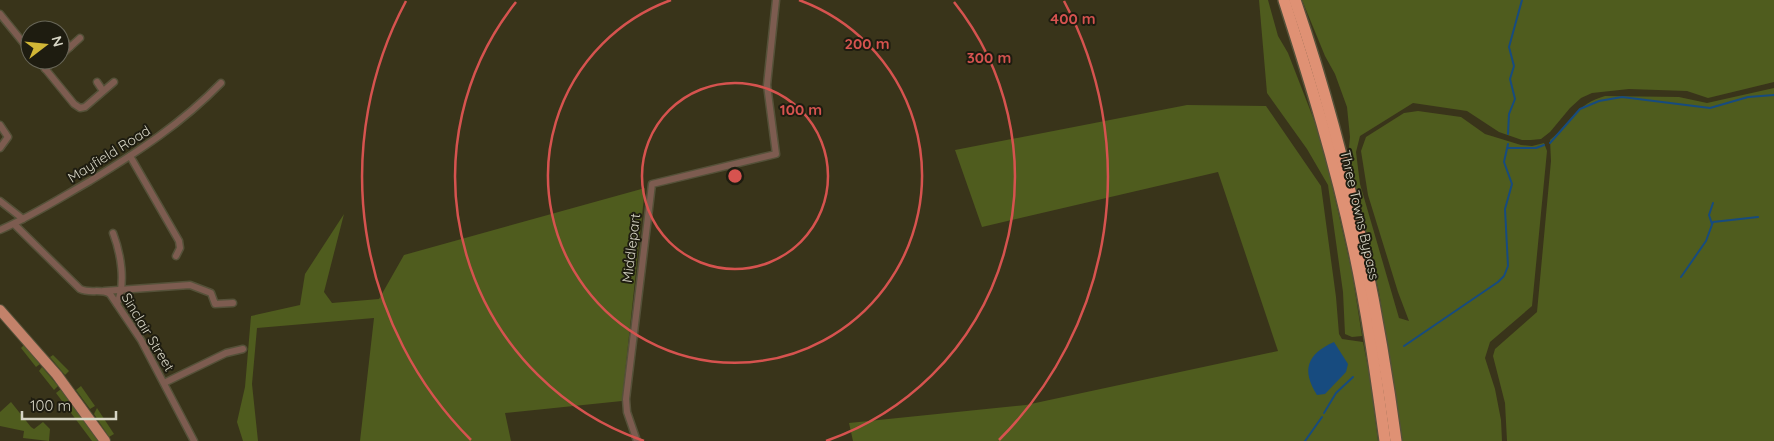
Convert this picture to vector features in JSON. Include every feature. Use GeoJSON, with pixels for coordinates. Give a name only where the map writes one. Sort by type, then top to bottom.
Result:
{"type":"FeatureCollection","features":[{"type":"Feature","properties":{"kind":"highway","name":"Three Towns Bypass"},"geometry":{"type":"LineString","coordinates":[[1284,0],[1317,105],[1351,238],[1365,309],[1385,441]]}},
{"type":"Feature","properties":{"kind":"highway","name":"Three Towns Bypass"},"geometry":{"type":"LineString","coordinates":[[1296,0],[1328,102],[1351,191],[1377,316],[1396,441]]}},
{"type":"Feature","properties":{"kind":"main road"},"geometry":{"type":"LineString","coordinates":[[0,310],[57,374],[105,441]]}},
{"type":"Feature","properties":{"kind":"street","name":"Middlepart"},"geometry":{"type":"LineString","coordinates":[[637,441],[627,412],[626,399],[652,184],[776,154],[767,85],[776,0]]}},
{"type":"Feature","properties":{"kind":"street"},"geometry":{"type":"LineString","coordinates":[[0,14],[20,39]]}},
{"type":"Feature","properties":{"kind":"street"},"geometry":{"type":"LineString","coordinates":[[70,47],[80,38]]}},
{"type":"Feature","properties":{"kind":"street"},"geometry":{"type":"LineString","coordinates":[[46,70],[74,104],[80,108],[85,107],[114,82]]}},
{"type":"Feature","properties":{"kind":"street"},"geometry":{"type":"LineString","coordinates":[[96,82],[103,91]]}},
{"type":"Feature","properties":{"kind":"street","name":"Mayfield Road"},"geometry":{"type":"LineString","coordinates":[[0,230],[23,219],[130,156],[178,123],[221,83]]}},
{"type":"Feature","properties":{"kind":"street"},"geometry":{"type":"LineString","coordinates":[[0,125],[8,137],[0,148]]}},
{"type":"Feature","properties":{"kind":"street"},"geometry":{"type":"LineString","coordinates":[[130,156],[179,241],[180,248],[176,256]]}},
{"type":"Feature","properties":{"kind":"street"},"geometry":{"type":"LineString","coordinates":[[0,201],[23,219]]}},
{"type":"Feature","properties":{"kind":"street","name":"Sinclair Street"},"geometry":{"type":"LineString","coordinates":[[14,224],[80,289],[89,292],[104,291],[110,294],[134,328],[194,441]]}},
{"type":"Feature","properties":{"kind":"street"},"geometry":{"type":"LineString","coordinates":[[113,233],[120,255],[122,289],[117,304]]}},
{"type":"Feature","properties":{"kind":"street"},"geometry":{"type":"LineString","coordinates":[[104,291],[190,285],[211,293],[215,304],[233,303]]}},
{"type":"Feature","properties":{"kind":"street"},"geometry":{"type":"LineString","coordinates":[[164,383],[226,353],[243,349]]}},
{"type":"Feature","properties":{"kind":"green space"},"geometry":{"type":"Polygon","coordinates":[[[1259,0],[1268,0],[1278,36],[1288,53],[1321,138],[1352,272],[1362,336],[1352,337],[1345,334],[1343,292],[1328,185],[1307,149],[1267,93],[1259,0]]]}},
{"type":"Feature","properties":{"kind":"green space"},"geometry":{"type":"Polygon","coordinates":[[[1302,0],[1774,0],[1774,82],[1708,98],[1687,91],[1629,89],[1592,93],[1581,98],[1550,132],[1541,139],[1522,140],[1499,132],[1467,111],[1413,103],[1360,136],[1356,152],[1360,184],[1399,318],[1409,321],[1368,195],[1361,151],[1366,137],[1404,113],[1418,111],[1461,117],[1485,134],[1521,145],[1532,146],[1544,143],[1547,151],[1532,306],[1490,342],[1485,358],[1495,389],[1501,420],[1502,441],[1402,441],[1379,292],[1348,158],[1350,137],[1347,107],[1335,74],[1325,56],[1302,0]]]}},
{"type":"Feature","properties":{"kind":"green space"},"geometry":{"type":"Polygon","coordinates":[[[1774,88],[1774,441],[1507,441],[1505,403],[1493,356],[1495,349],[1537,312],[1551,161],[1550,140],[1580,109],[1595,99],[1605,96],[1679,97],[1707,103],[1774,88]]]}},
{"type":"Feature","properties":{"kind":"green space"},"geometry":{"type":"Polygon","coordinates":[[[1187,105],[1266,106],[1321,186],[1339,334],[1342,339],[1363,342],[1370,378],[1378,441],[853,441],[849,423],[1026,405],[1278,351],[1218,172],[982,227],[955,150],[1187,105]]]}},
{"type":"Feature","properties":{"kind":"green space"},"geometry":{"type":"Polygon","coordinates":[[[645,188],[622,401],[505,413],[511,441],[360,441],[374,318],[257,328],[252,384],[258,441],[243,441],[237,422],[245,387],[251,316],[300,305],[305,274],[344,214],[324,292],[332,303],[379,299],[404,255],[645,188]]]}},
{"type":"Feature","properties":{"kind":"green space"},"geometry":{"type":"Polygon","coordinates":[[[24,345],[40,364],[36,367],[21,348],[24,345]]]}},
{"type":"Feature","properties":{"kind":"green space"},"geometry":{"type":"Polygon","coordinates":[[[53,355],[69,371],[65,375],[50,357],[53,355]]]}},
{"type":"Feature","properties":{"kind":"green space"},"geometry":{"type":"Polygon","coordinates":[[[42,367],[58,386],[54,390],[39,371],[42,367]]]}},
{"type":"Feature","properties":{"kind":"green space"},"geometry":{"type":"Polygon","coordinates":[[[81,386],[95,406],[90,409],[76,390],[81,386]]]}},
{"type":"Feature","properties":{"kind":"green space"},"geometry":{"type":"Polygon","coordinates":[[[61,389],[98,441],[92,441],[56,393],[61,389]]]}},
{"type":"Feature","properties":{"kind":"green space"},"geometry":{"type":"Polygon","coordinates":[[[11,402],[31,427],[34,429],[43,422],[50,429],[49,441],[23,438],[24,431],[0,426],[0,412],[11,402]]]}},
{"type":"Feature","properties":{"kind":"green space"},"geometry":{"type":"Polygon","coordinates":[[[97,408],[114,434],[109,437],[94,414],[97,408]]]}},
{"type":"Feature","properties":{"kind":"water"},"geometry":{"type":"Polygon","coordinates":[[[1334,342],[1348,364],[1346,372],[1325,394],[1317,395],[1309,378],[1309,364],[1318,352],[1334,342]]]}},
{"type":"Feature","properties":{"kind":"waterway"},"geometry":{"type":"LineString","coordinates":[[1508,134],[1509,114],[1515,99],[1510,79],[1514,66],[1509,47],[1522,0]]}},
{"type":"Feature","properties":{"kind":"waterway"},"geometry":{"type":"LineString","coordinates":[[1550,143],[1580,109],[1599,101],[1622,97],[1710,108],[1748,97],[1774,95]]}},
{"type":"Feature","properties":{"kind":"waterway"},"geometry":{"type":"LineString","coordinates":[[1404,346],[1504,276],[1508,266],[1505,209],[1512,184],[1504,162],[1508,144]]}},
{"type":"Feature","properties":{"kind":"waterway"},"geometry":{"type":"LineString","coordinates":[[1508,148],[1536,148],[1544,145]]}},
{"type":"Feature","properties":{"kind":"waterway"},"geometry":{"type":"LineString","coordinates":[[1712,224],[1709,215],[1713,203]]}},
{"type":"Feature","properties":{"kind":"waterway"},"geometry":{"type":"LineString","coordinates":[[1681,277],[1706,241],[1713,222],[1758,217]]}},
{"type":"Feature","properties":{"kind":"waterway"},"geometry":{"type":"LineString","coordinates":[[1324,413],[1336,393],[1353,377]]}},
{"type":"Feature","properties":{"kind":"waterway"},"geometry":{"type":"LineString","coordinates":[[1305,441],[1322,417]]}}]}
